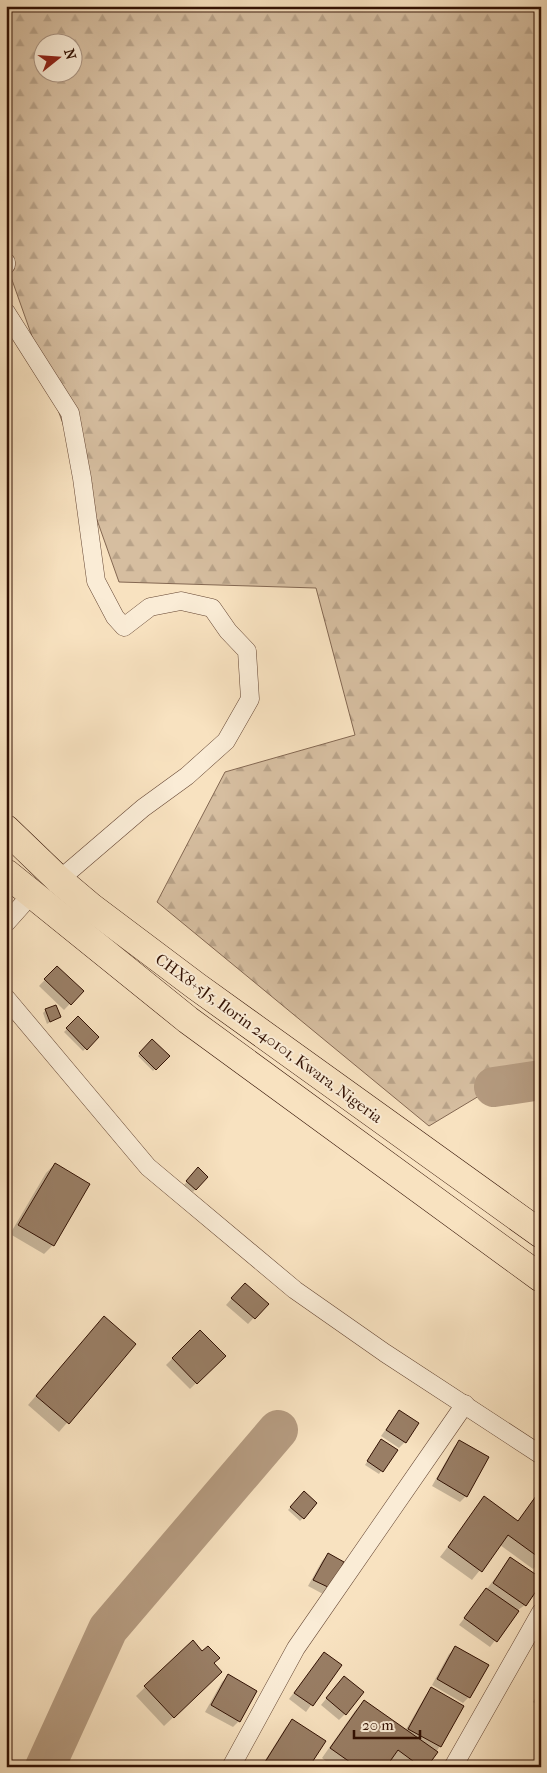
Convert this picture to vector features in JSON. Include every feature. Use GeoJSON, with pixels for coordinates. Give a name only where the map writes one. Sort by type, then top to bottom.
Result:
{"type":"FeatureCollection","features":[{"type":"Feature","properties":{"kind":"main road","name":"CHX8+5J5, Ilorin 240101, Kwara, Nigeria"},"geometry":{"type":"LineString","coordinates":[[6,829],[58,880],[91,907],[196,986],[541,1234]]}},
{"type":"Feature","properties":{"kind":"main road","name":"CHX8+5J5, Ilorin 240101, Kwara, Nigeria"},"geometry":{"type":"LineString","coordinates":[[6,873],[188,1020],[541,1278]]}},
{"type":"Feature","properties":{"kind":"street"},"geometry":{"type":"LineString","coordinates":[[6,312],[70,414],[82,478],[96,581],[114,617],[124,627],[150,606],[181,601],[212,608],[228,631],[247,651],[250,699],[226,741],[187,776],[143,808],[58,880]]}},
{"type":"Feature","properties":{"kind":"street"},"geometry":{"type":"LineString","coordinates":[[6,923],[31,895]]}},
{"type":"Feature","properties":{"kind":"street"},"geometry":{"type":"LineString","coordinates":[[6,998],[148,1166],[295,1290],[385,1353],[541,1455]]}},
{"type":"Feature","properties":{"kind":"street"},"geometry":{"type":"LineString","coordinates":[[231,1767],[296,1648],[465,1404]]}},
{"type":"Feature","properties":{"kind":"street"},"geometry":{"type":"LineString","coordinates":[[453,1767],[541,1612]]}},
{"type":"Feature","properties":{"kind":"green space"},"geometry":{"type":"Polygon","coordinates":[[[6,6],[541,6],[541,1076],[494,1087],[429,1126],[157,902],[225,772],[355,735],[316,588],[119,582],[6,263],[6,6]]]}},
{"type":"Feature","properties":{"kind":"building"},"geometry":{"type":"Polygon","coordinates":[[[57,966],[84,991],[71,1005],[44,979],[57,966]]]}},
{"type":"Feature","properties":{"kind":"building"},"geometry":{"type":"Polygon","coordinates":[[[56,1005],[61,1017],[50,1022],[45,1009],[56,1005]]]}},
{"type":"Feature","properties":{"kind":"building"},"geometry":{"type":"Polygon","coordinates":[[[78,1016],[99,1037],[87,1050],[66,1028],[78,1016]]]}},
{"type":"Feature","properties":{"kind":"building"},"geometry":{"type":"Polygon","coordinates":[[[152,1039],[170,1056],[156,1070],[139,1053],[152,1039]]]}},
{"type":"Feature","properties":{"kind":"building"},"geometry":{"type":"Polygon","coordinates":[[[55,1163],[90,1184],[54,1246],[18,1225],[55,1163]]]}},
{"type":"Feature","properties":{"kind":"building"},"geometry":{"type":"Polygon","coordinates":[[[198,1167],[208,1177],[196,1190],[186,1181],[198,1167]]]}},
{"type":"Feature","properties":{"kind":"building"},"geometry":{"type":"Polygon","coordinates":[[[245,1283],[269,1304],[255,1319],[231,1298],[245,1283]]]}},
{"type":"Feature","properties":{"kind":"building"},"geometry":{"type":"Polygon","coordinates":[[[104,1316],[136,1344],[69,1424],[36,1396],[104,1316]]]}},
{"type":"Feature","properties":{"kind":"building"},"geometry":{"type":"Polygon","coordinates":[[[200,1330],[226,1356],[197,1384],[172,1358],[200,1330]]]}},
{"type":"Feature","properties":{"kind":"building"},"geometry":{"type":"Polygon","coordinates":[[[399,1410],[419,1423],[406,1443],[386,1430],[399,1410]]]}},
{"type":"Feature","properties":{"kind":"building"},"geometry":{"type":"Polygon","coordinates":[[[381,1439],[398,1450],[383,1472],[367,1461],[381,1439]]]}},
{"type":"Feature","properties":{"kind":"building"},"geometry":{"type":"Polygon","coordinates":[[[459,1440],[489,1457],[467,1497],[437,1479],[459,1440]]]}},
{"type":"Feature","properties":{"kind":"building"},"geometry":{"type":"Polygon","coordinates":[[[304,1491],[317,1503],[304,1519],[290,1507],[304,1491]]]}},
{"type":"Feature","properties":{"kind":"building"},"geometry":{"type":"Polygon","coordinates":[[[484,1496],[518,1521],[536,1496],[541,1499],[541,1559],[508,1535],[482,1572],[448,1547],[484,1496]]]}},
{"type":"Feature","properties":{"kind":"building"},"geometry":{"type":"Polygon","coordinates":[[[328,1553],[344,1562],[330,1588],[313,1580],[328,1553]]]}},
{"type":"Feature","properties":{"kind":"building"},"geometry":{"type":"Polygon","coordinates":[[[510,1557],[541,1578],[541,1584],[526,1606],[493,1583],[510,1557]]]}},
{"type":"Feature","properties":{"kind":"building"},"geometry":{"type":"Polygon","coordinates":[[[486,1588],[519,1611],[497,1642],[464,1618],[486,1588]]]}},
{"type":"Feature","properties":{"kind":"building"},"geometry":{"type":"Polygon","coordinates":[[[193,1640],[202,1651],[208,1646],[220,1658],[214,1663],[222,1672],[174,1718],[144,1686],[193,1640]]]}},
{"type":"Feature","properties":{"kind":"building"},"geometry":{"type":"Polygon","coordinates":[[[455,1646],[489,1665],[470,1698],[437,1679],[455,1646]]]}},
{"type":"Feature","properties":{"kind":"building"},"geometry":{"type":"Polygon","coordinates":[[[324,1652],[342,1665],[313,1706],[294,1693],[324,1652]]]}},
{"type":"Feature","properties":{"kind":"building"},"geometry":{"type":"Polygon","coordinates":[[[228,1674],[257,1691],[240,1722],[211,1705],[228,1674]]]}},
{"type":"Feature","properties":{"kind":"building"},"geometry":{"type":"Polygon","coordinates":[[[344,1676],[364,1692],[346,1715],[326,1698],[344,1676]]]}},
{"type":"Feature","properties":{"kind":"building"},"geometry":{"type":"Polygon","coordinates":[[[431,1687],[464,1706],[441,1747],[408,1729],[431,1687]]]}},
{"type":"Feature","properties":{"kind":"building"},"geometry":{"type":"Polygon","coordinates":[[[364,1700],[438,1752],[427,1767],[421,1767],[398,1750],[386,1767],[357,1767],[330,1748],[364,1700]]]}},
{"type":"Feature","properties":{"kind":"building"},"geometry":{"type":"Polygon","coordinates":[[[292,1719],[326,1741],[309,1767],[272,1767],[265,1762],[292,1719]]]}},
{"type":"Feature","properties":{"kind":"waterway"},"geometry":{"type":"LineString","coordinates":[[494,1087],[541,1080]]}},
{"type":"Feature","properties":{"kind":"waterway"},"geometry":{"type":"LineString","coordinates":[[45,1767],[108,1629],[278,1430]]}}]}
